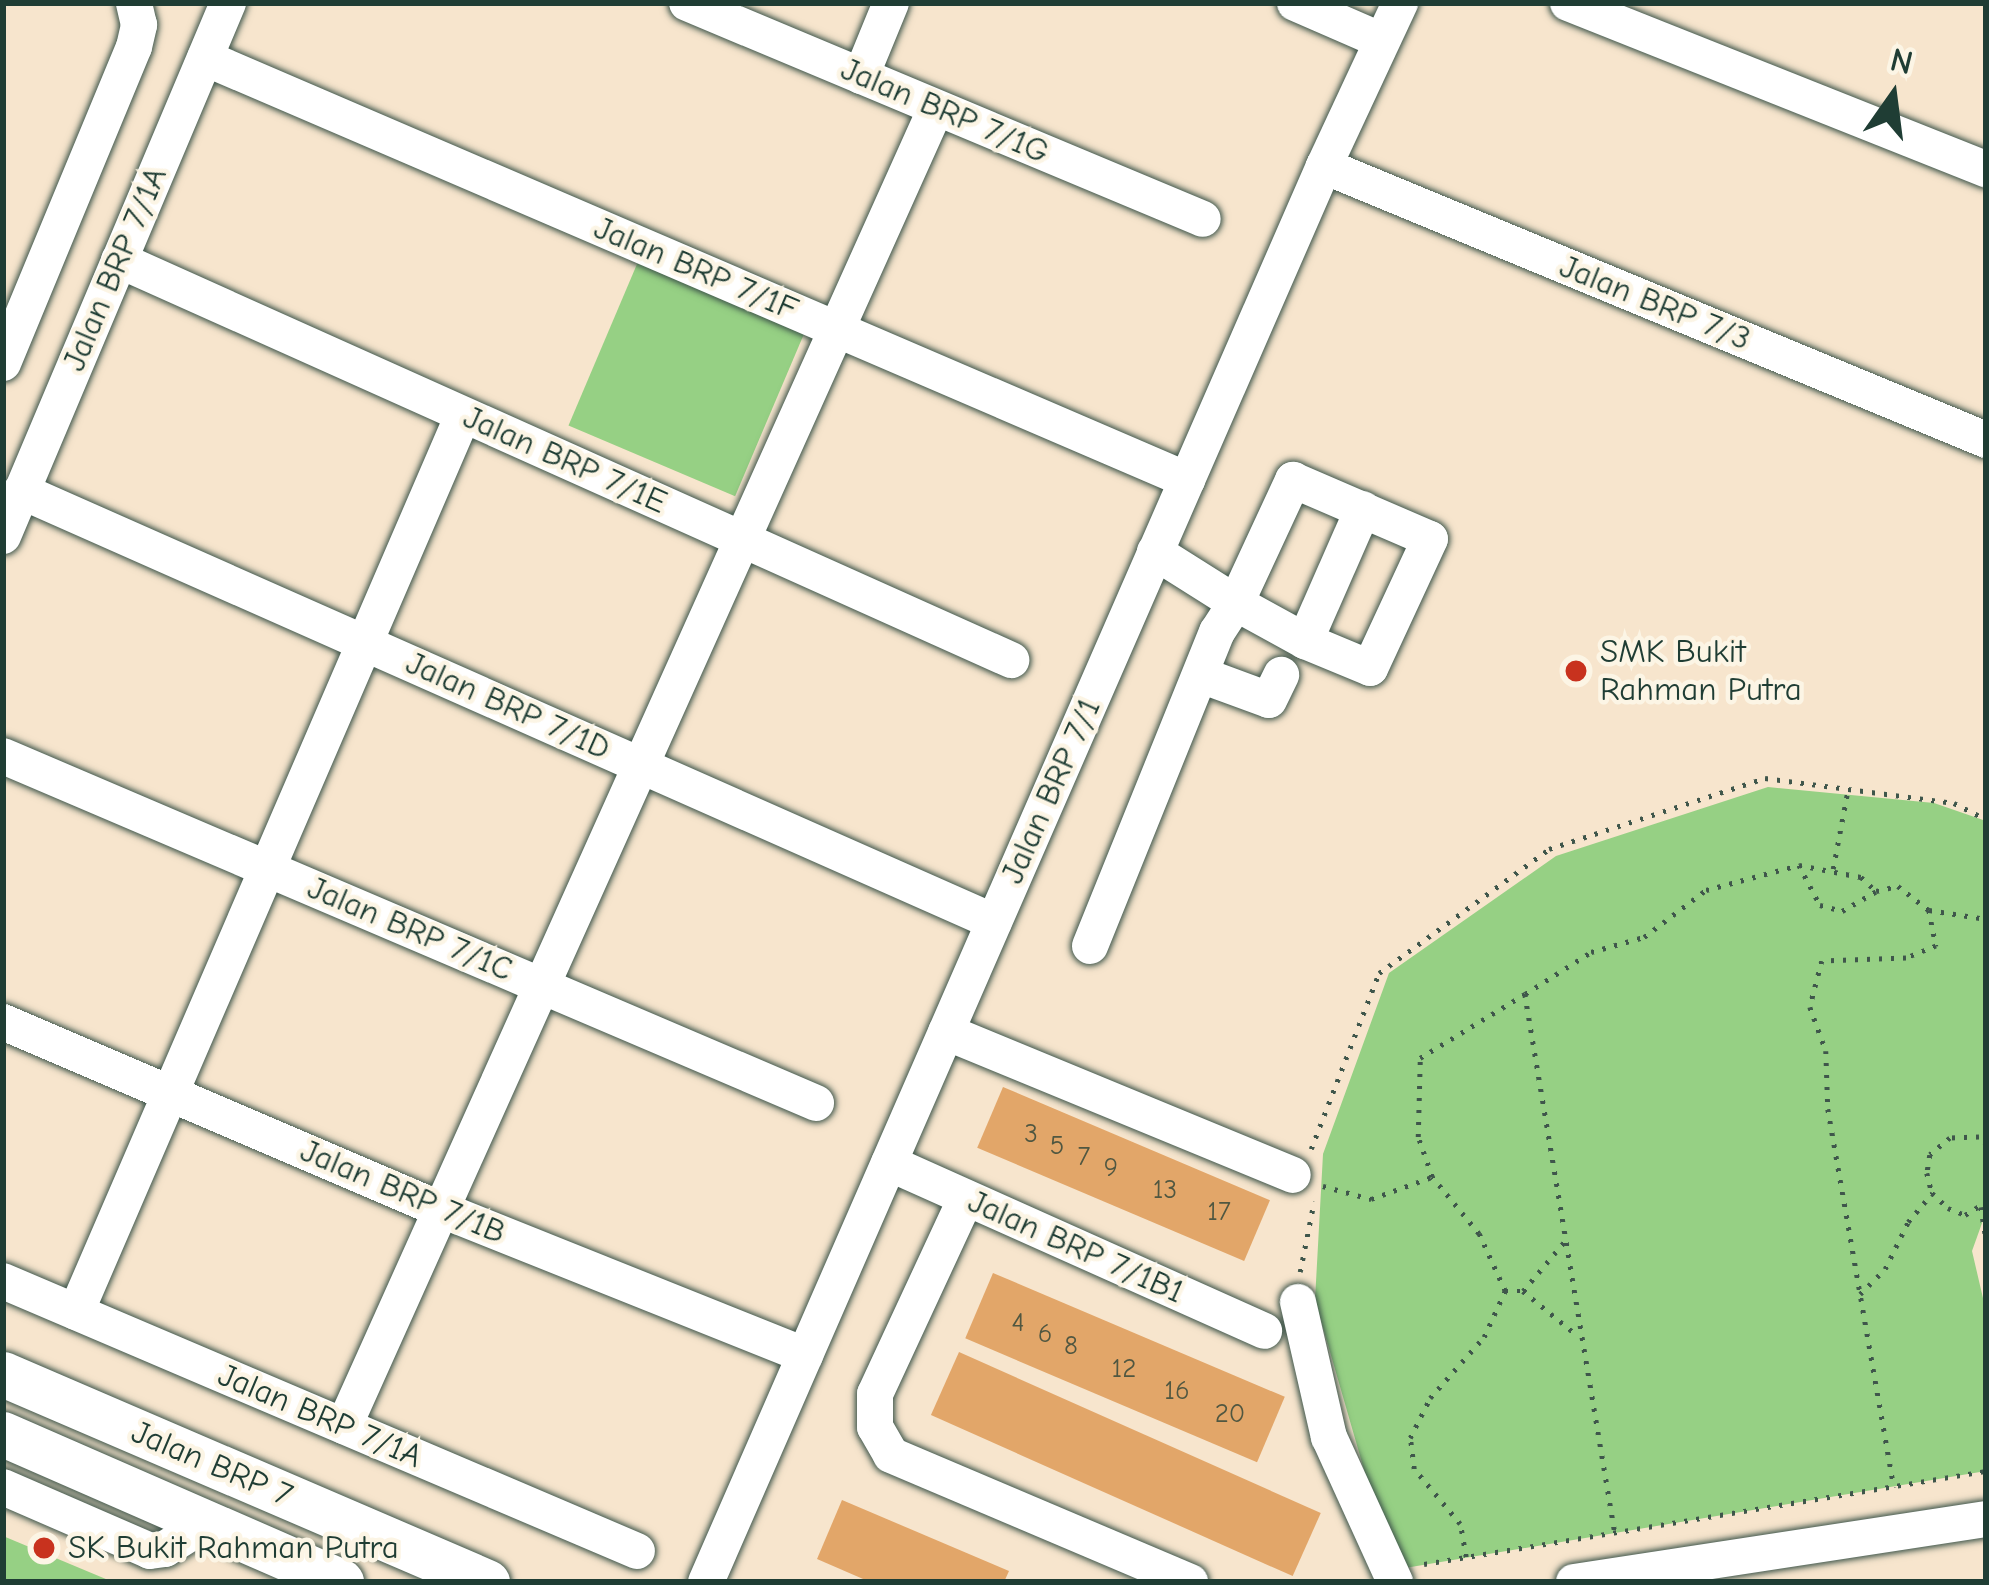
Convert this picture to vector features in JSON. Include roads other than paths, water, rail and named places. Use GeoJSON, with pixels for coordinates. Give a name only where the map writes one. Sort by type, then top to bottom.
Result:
{"type":"FeatureCollection","features":[{"type":"Feature","properties":{"kind":"main road","name":"Jalan BRP 7"},"geometry":{"type":"LineString","coordinates":[[3,1374],[487,1582]]}},
{"type":"Feature","properties":{"kind":"main road","name":"Jalan BRP 7"},"geometry":{"type":"LineString","coordinates":[[3,1434],[341,1582]]}},
{"type":"Feature","properties":{"kind":"street"},"geometry":{"type":"LineString","coordinates":[[3,363],[134,47],[139,25],[134,3]]}},
{"type":"Feature","properties":{"kind":"street","name":"Jalan BRP 7/1A"},"geometry":{"type":"LineString","coordinates":[[3,536],[228,3]]}},
{"type":"Feature","properties":{"kind":"street","name":"Jalan BRP 7/1G"},"geometry":{"type":"LineString","coordinates":[[687,3],[1203,219]]}},
{"type":"Feature","properties":{"kind":"street"},"geometry":{"type":"LineString","coordinates":[[861,76],[891,3]]}},
{"type":"Feature","properties":{"kind":"street"},"geometry":{"type":"LineString","coordinates":[[1295,3],[1381,40]]}},
{"type":"Feature","properties":{"kind":"street","name":"Jalan BRP 7/1"},"geometry":{"type":"LineString","coordinates":[[706,1582],[1324,166],[1400,3]]}},
{"type":"Feature","properties":{"kind":"street"},"geometry":{"type":"LineString","coordinates":[[1568,3],[1986,169]]}},
{"type":"Feature","properties":{"kind":"street","name":"Jalan BRP 7/1F"},"geometry":{"type":"LineString","coordinates":[[206,58],[1187,480]]}},
{"type":"Feature","properties":{"kind":"street"},"geometry":{"type":"LineString","coordinates":[[344,1426],[936,108]]}},
{"type":"Feature","properties":{"kind":"street","name":"Jalan BRP 7/3"},"geometry":{"type":"LineString","coordinates":[[1324,166],[1986,440]]}},
{"type":"Feature","properties":{"kind":"street","name":"Jalan BRP 7/1E"},"geometry":{"type":"LineString","coordinates":[[119,260],[1011,661]]}},
{"type":"Feature","properties":{"kind":"street"},"geometry":{"type":"LineString","coordinates":[[76,1312],[463,415]]}},
{"type":"Feature","properties":{"kind":"street"},"geometry":{"type":"LineString","coordinates":[[1090,946],[1217,632],[1236,603],[1293,480],[1430,539],[1370,668],[1305,641],[1236,603],[1156,552]]}},
{"type":"Feature","properties":{"kind":"street","name":"Jalan BRP 7/1D"},"geometry":{"type":"LineString","coordinates":[[21,491],[994,922]]}},
{"type":"Feature","properties":{"kind":"street"},"geometry":{"type":"LineString","coordinates":[[1305,641],[1363,509]]}},
{"type":"Feature","properties":{"kind":"street"},"geometry":{"type":"LineString","coordinates":[[1201,675],[1269,700],[1281,675]]}},
{"type":"Feature","properties":{"kind":"street","name":"Jalan BRP 7/1C"},"geometry":{"type":"LineString","coordinates":[[3,756],[816,1103]]}},
{"type":"Feature","properties":{"kind":"street","name":"Jalan BRP 7/1B"},"geometry":{"type":"LineString","coordinates":[[3,1022],[442,1210],[805,1355]]}},
{"type":"Feature","properties":{"kind":"street"},"geometry":{"type":"LineString","coordinates":[[946,1032],[1301,1178]]}},
{"type":"Feature","properties":{"kind":"street","name":"Jalan BRP 7/1B1"},"geometry":{"type":"LineString","coordinates":[[889,1163],[1264,1331]]}},
{"type":"Feature","properties":{"kind":"street"},"geometry":{"type":"LineString","coordinates":[[966,1198],[875,1394],[875,1427],[891,1455],[1190,1582]]}},
{"type":"Feature","properties":{"kind":"street","name":"Jalan BRP 7/1A"},"geometry":{"type":"LineString","coordinates":[[3,1281],[638,1551]]}},
{"type":"Feature","properties":{"kind":"street"},"geometry":{"type":"LineString","coordinates":[[1298,1302],[1329,1437],[1392,1575]]}},
{"type":"Feature","properties":{"kind":"street"},"geometry":{"type":"LineString","coordinates":[[3,1487],[150,1550],[165,1549],[206,1523]]}},
{"type":"Feature","properties":{"kind":"street"},"geometry":{"type":"LineString","coordinates":[[1574,1582],[1986,1520]]}},
{"type":"Feature","properties":{"kind":"place","name":"SMK Bukit Rahman Putra"},"geometry":{"type":"Point","coordinates":[1576,671]}},
{"type":"Feature","properties":{"kind":"place","name":"SK Bukit Rahman Putra"},"geometry":{"type":"Point","coordinates":[44,1548]}}]}
